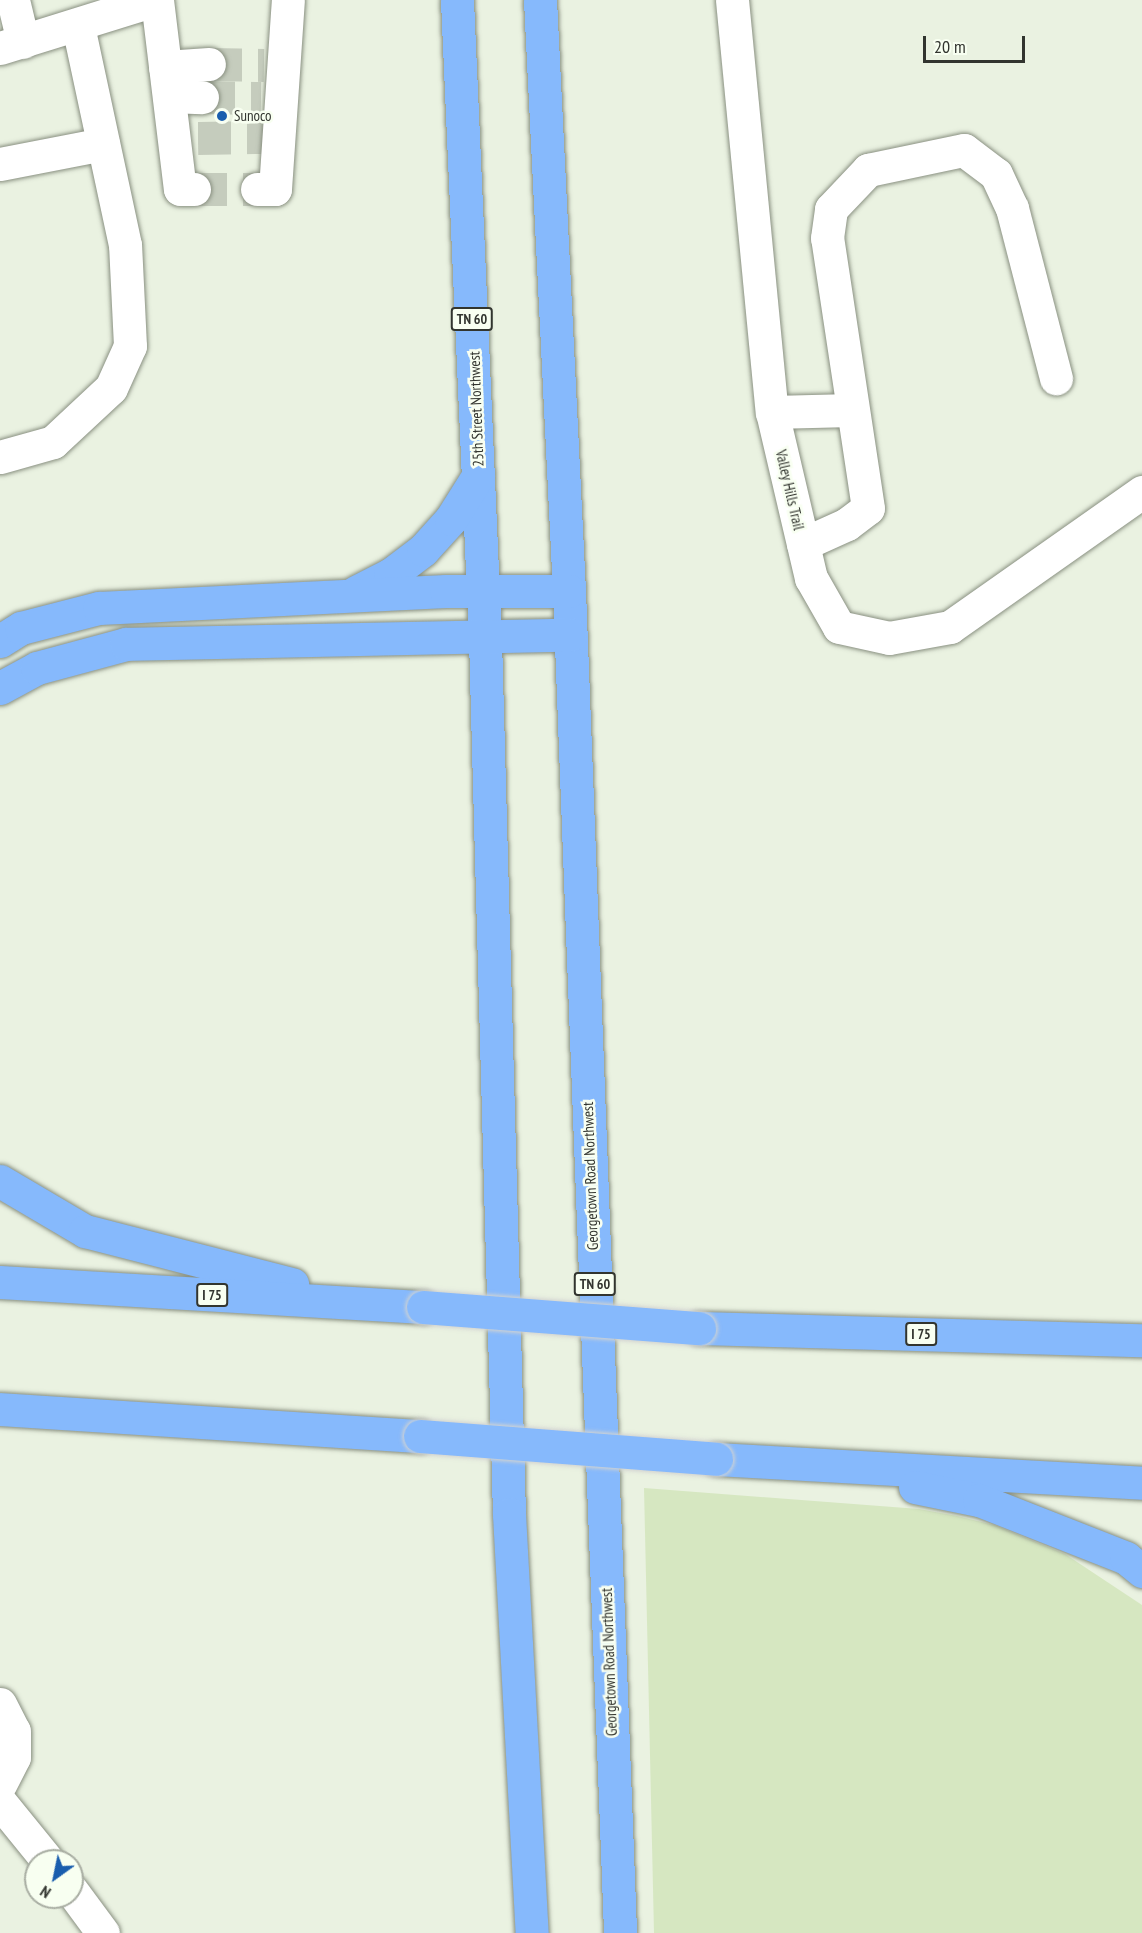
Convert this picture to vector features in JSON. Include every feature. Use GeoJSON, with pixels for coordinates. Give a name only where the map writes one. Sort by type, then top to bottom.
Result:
{"type":"FeatureCollection","features":[{"type":"Feature","properties":{"kind":"highway","name":"25th Street Northwest"},"geometry":{"type":"LineString","coordinates":[[457,0],[485,639]]}},
{"type":"Feature","properties":{"kind":"highway","name":"TN 60"},"geometry":{"type":"LineString","coordinates":[[540,0],[570,635]]}},
{"type":"Feature","properties":{"kind":"highway"},"geometry":{"type":"LineString","coordinates":[[346,596],[390,575],[423,550],[451,519],[478,476]]}},
{"type":"Feature","properties":{"kind":"highway"},"geometry":{"type":"LineString","coordinates":[[0,641],[21,628],[99,608],[346,596],[569,591]]}},
{"type":"Feature","properties":{"kind":"highway"},"geometry":{"type":"LineString","coordinates":[[0,688],[37,668],[126,644],[485,639],[570,635]]}},
{"type":"Feature","properties":{"kind":"highway","name":"Georgetown Road Northwest"},"geometry":{"type":"LineString","coordinates":[[570,635],[620,1933]]}},
{"type":"Feature","properties":{"kind":"highway","name":"TN 60"},"geometry":{"type":"LineString","coordinates":[[485,639],[509,1514],[532,1933]]}},
{"type":"Feature","properties":{"kind":"highway"},"geometry":{"type":"LineString","coordinates":[[0,1181],[85,1231],[367,1303]]}},
{"type":"Feature","properties":{"kind":"highway","name":"I 75"},"geometry":{"type":"LineString","coordinates":[[0,1282],[367,1303],[699,1328],[1142,1340]]}},
{"type":"Feature","properties":{"kind":"highway"},"geometry":{"type":"LineString","coordinates":[[0,1409],[420,1436],[716,1459],[1142,1483]]}},
{"type":"Feature","properties":{"kind":"highway"},"geometry":{"type":"LineString","coordinates":[[807,1464],[979,1500],[1126,1558],[1142,1572]]}},
{"type":"Feature","properties":{"kind":"street"},"geometry":{"type":"LineString","coordinates":[[12,0],[11,45],[78,26],[155,0],[167,82],[186,138],[180,189],[194,189]]}},
{"type":"Feature","properties":{"kind":"street"},"geometry":{"type":"LineString","coordinates":[[257,189],[275,189],[270,137],[271,98],[274,65],[288,0]]}},
{"type":"Feature","properties":{"kind":"street","name":"Valley Hills Trail"},"geometry":{"type":"LineString","coordinates":[[732,0],[772,412],[811,578],[840,627],[889,638],[950,627],[1142,492]]}},
{"type":"Feature","properties":{"kind":"street"},"geometry":{"type":"LineString","coordinates":[[0,457],[53,442],[111,388],[130,346],[124,245],[78,26]]}},
{"type":"Feature","properties":{"kind":"street"},"geometry":{"type":"LineString","coordinates":[[167,82],[209,64]]}},
{"type":"Feature","properties":{"kind":"street"},"geometry":{"type":"LineString","coordinates":[[167,82],[202,97]]}},
{"type":"Feature","properties":{"kind":"street"},"geometry":{"type":"LineString","coordinates":[[0,164],[103,144]]}},
{"type":"Feature","properties":{"kind":"street"},"geometry":{"type":"LineString","coordinates":[[803,544],[847,525],[868,508],[827,238],[831,209],[868,170],[964,150],[996,174],[1012,208],[1056,378]]}},
{"type":"Feature","properties":{"kind":"street"},"geometry":{"type":"LineString","coordinates":[[772,412],[852,410]]}},
{"type":"Feature","properties":{"kind":"street"},"geometry":{"type":"LineString","coordinates":[[0,1704],[14,1731],[14,1757],[0,1784]]}},
{"type":"Feature","properties":{"kind":"street"},"geometry":{"type":"LineString","coordinates":[[0,1802],[38,1849]]}},
{"type":"Feature","properties":{"kind":"street"},"geometry":{"type":"LineString","coordinates":[[84,1907],[103,1933]]}},
{"type":"Feature","properties":{"kind":"green space"},"geometry":{"type":"Polygon","coordinates":[[[644,1488],[919,1509],[957,1516],[994,1525],[1065,1554],[1142,1605],[1142,1933],[654,1933],[644,1488]]]}},
{"type":"Feature","properties":{"kind":"tunnel"},"geometry":{"type":"LineString","coordinates":[[209,64],[264,65]]}},
{"type":"Feature","properties":{"kind":"tunnel"},"geometry":{"type":"LineString","coordinates":[[202,97],[261,98]]}},
{"type":"Feature","properties":{"kind":"tunnel"},"geometry":{"type":"LineString","coordinates":[[198,138],[263,137]]}},
{"type":"Feature","properties":{"kind":"tunnel"},"geometry":{"type":"LineString","coordinates":[[194,189],[257,189]]}},
{"type":"Feature","properties":{"kind":"place","name":"Sunoco"},"geometry":{"type":"Point","coordinates":[222,116]}}]}
